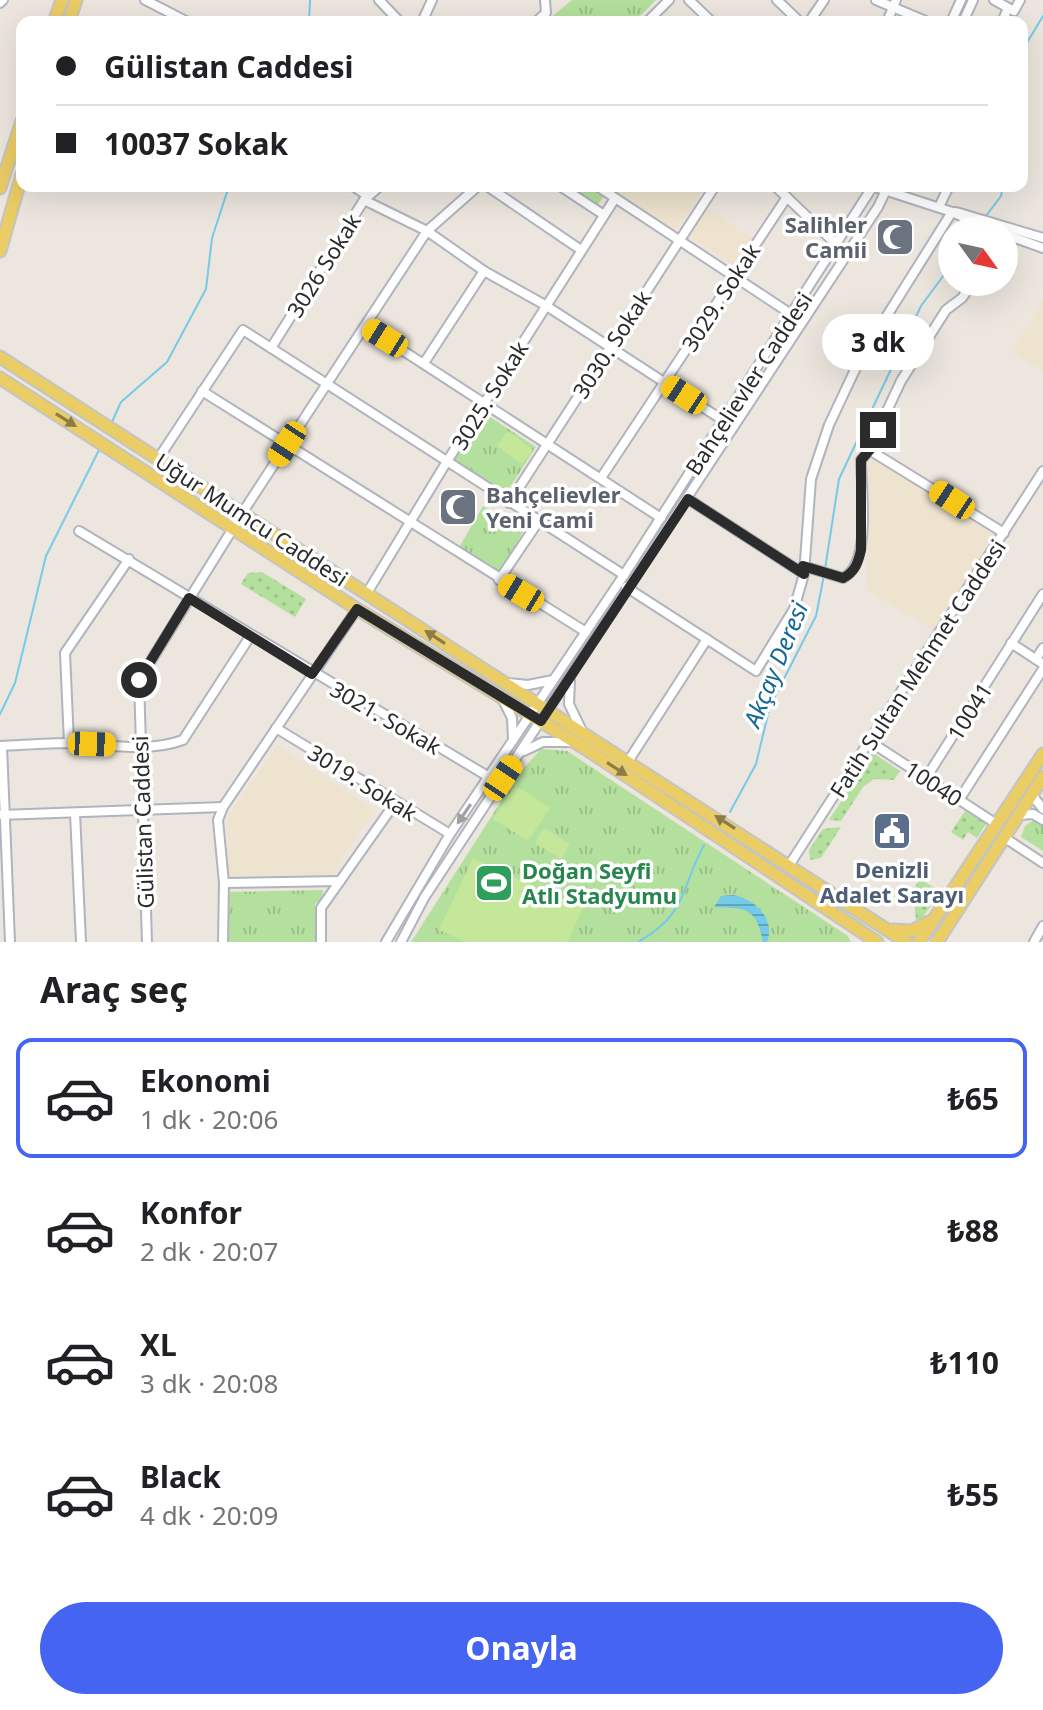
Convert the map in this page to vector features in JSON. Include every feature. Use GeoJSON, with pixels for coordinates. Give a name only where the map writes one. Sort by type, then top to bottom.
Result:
{"type":"FeatureCollection","features":[{"type":"Feature","properties":{"kind":"main road"},"geometry":{"type":"LineString","coordinates":[[0,188],[16,139]]}},
{"type":"Feature","properties":{"kind":"main road"},"geometry":{"type":"LineString","coordinates":[[0,251],[17,192]]}},
{"type":"Feature","properties":{"kind":"main road","name":"Uğur Mumcu Caddesi"},"geometry":{"type":"LineString","coordinates":[[0,357],[504,683],[629,760],[906,942]]}},
{"type":"Feature","properties":{"kind":"main road","name":"Uğur Mumcu Caddesi"},"geometry":{"type":"LineString","coordinates":[[0,378],[357,609],[577,743],[877,942]]}},
{"type":"Feature","properties":{"kind":"main road"},"geometry":{"type":"LineString","coordinates":[[919,942],[1043,754]]}},
{"type":"Feature","properties":{"kind":"main road"},"geometry":{"type":"LineString","coordinates":[[937,942],[1043,777]]}},
{"type":"Feature","properties":{"kind":"main road"},"geometry":{"type":"LineString","coordinates":[[888,930],[912,931],[936,916]]}},
{"type":"Feature","properties":{"kind":"main road"},"geometry":{"type":"LineString","coordinates":[[842,917],[861,942]]}},
{"type":"Feature","properties":{"kind":"main road"},"geometry":{"type":"LineString","coordinates":[[947,942],[948,926]]}},
{"type":"Feature","properties":{"kind":"street"},"geometry":{"type":"LineString","coordinates":[[145,0],[176,16]]}},
{"type":"Feature","properties":{"kind":"street"},"geometry":{"type":"LineString","coordinates":[[379,0],[394,16]]}},
{"type":"Feature","properties":{"kind":"street"},"geometry":{"type":"LineString","coordinates":[[653,16],[669,0]]}},
{"type":"Feature","properties":{"kind":"street"},"geometry":{"type":"LineString","coordinates":[[689,0],[706,16]]}},
{"type":"Feature","properties":{"kind":"street"},"geometry":{"type":"LineString","coordinates":[[777,0],[794,16]]}},
{"type":"Feature","properties":{"kind":"street"},"geometry":{"type":"LineString","coordinates":[[876,0],[895,3],[918,16]]}},
{"type":"Feature","properties":{"kind":"street"},"geometry":{"type":"LineString","coordinates":[[994,0],[1014,11],[1020,0]]}},
{"type":"Feature","properties":{"kind":"street"},"geometry":{"type":"LineString","coordinates":[[1005,16],[1008,8]]}},
{"type":"Feature","properties":{"kind":"street"},"geometry":{"type":"LineString","coordinates":[[360,192],[427,231],[484,271],[545,305],[724,421]]}},
{"type":"Feature","properties":{"kind":"street","name":"3026 Sokak"},"geometry":{"type":"LineString","coordinates":[[271,348],[366,198],[373,192]]}},
{"type":"Feature","properties":{"kind":"street","name":"Gülistan Caddesi"},"geometry":{"type":"LineString","coordinates":[[147,942],[139,680],[233,527],[427,231],[471,192]]}},
{"type":"Feature","properties":{"kind":"street"},"geometry":{"type":"LineString","coordinates":[[496,192],[581,250]]}},
{"type":"Feature","properties":{"kind":"street"},"geometry":{"type":"LineString","coordinates":[[569,192],[604,215]]}},
{"type":"Feature","properties":{"kind":"street","name":"3030. Sokak"},"geometry":{"type":"LineString","coordinates":[[509,503],[711,192]]}},
{"type":"Feature","properties":{"kind":"street"},"geometry":{"type":"LineString","coordinates":[[782,192],[837,245]]}},
{"type":"Feature","properties":{"kind":"street","name":"Bahçelievler Caddesi"},"geometry":{"type":"LineString","coordinates":[[401,942],[424,898],[520,753],[536,718],[537,703],[661,518],[869,192]]}},
{"type":"Feature","properties":{"kind":"street","name":"Bahçelievler Caddesi"},"geometry":{"type":"LineString","coordinates":[[386,942],[450,834],[513,741],[548,710],[629,589],[883,192]]}},
{"type":"Feature","properties":{"kind":"street"},"geometry":{"type":"LineString","coordinates":[[897,192],[963,216]]}},
{"type":"Feature","properties":{"kind":"street"},"geometry":{"type":"LineString","coordinates":[[939,207],[946,192]]}},
{"type":"Feature","properties":{"kind":"street"},"geometry":{"type":"LineString","coordinates":[[611,193],[678,241],[791,314]]}},
{"type":"Feature","properties":{"kind":"street","name":"3025. Sokak"},"geometry":{"type":"LineString","coordinates":[[367,593],[604,215],[611,193]]}},
{"type":"Feature","properties":{"kind":"street","name":"3029. Sokak"},"geometry":{"type":"LineString","coordinates":[[601,478],[787,197]]}},
{"type":"Feature","properties":{"kind":"street"},"geometry":{"type":"LineString","coordinates":[[158,459],[243,330],[538,522],[621,579],[629,589],[756,671],[794,609],[804,570],[811,479],[829,425],[861,357],[952,212]]}},
{"type":"Feature","properties":{"kind":"street"},"geometry":{"type":"LineString","coordinates":[[1018,234],[1043,238]]}},
{"type":"Feature","properties":{"kind":"street"},"geometry":{"type":"LineString","coordinates":[[1018,238],[1043,248]]}},
{"type":"Feature","properties":{"kind":"street"},"geometry":{"type":"LineString","coordinates":[[424,363],[484,271]]}},
{"type":"Feature","properties":{"kind":"street"},"geometry":{"type":"LineString","coordinates":[[688,499],[804,570],[843,578],[854,570],[861,550],[861,460],[871,451],[901,381],[946,310],[963,296]]}},
{"type":"Feature","properties":{"kind":"street"},"geometry":{"type":"LineString","coordinates":[[365,326],[661,518]]}},
{"type":"Feature","properties":{"kind":"street"},"geometry":{"type":"LineString","coordinates":[[202,391],[586,632]]}},
{"type":"Feature","properties":{"kind":"street"},"geometry":{"type":"LineString","coordinates":[[871,451],[1004,533]]}},
{"type":"Feature","properties":{"kind":"street","name":"Fatih Sultan Mehmet Caddesi"},"geometry":{"type":"LineString","coordinates":[[790,864],[1041,477]]}},
{"type":"Feature","properties":{"kind":"street"},"geometry":{"type":"LineString","coordinates":[[499,580],[538,522]]}},
{"type":"Feature","properties":{"kind":"street","name":"3021. Sokak"},"geometry":{"type":"LineString","coordinates":[[79,531],[312,674],[489,777]]}},
{"type":"Feature","properties":{"kind":"street"},"geometry":{"type":"LineString","coordinates":[[69,743],[65,653],[129,559]]}},
{"type":"Feature","properties":{"kind":"street","name":"10041"},"geometry":{"type":"LineString","coordinates":[[926,778],[1043,594]]}},
{"type":"Feature","properties":{"kind":"street"},"geometry":{"type":"LineString","coordinates":[[223,942],[224,883],[218,820],[223,807],[357,609]]}},
{"type":"Feature","properties":{"kind":"street"},"geometry":{"type":"LineString","coordinates":[[10,942],[1,746],[69,743],[139,747],[167,745],[183,740],[251,635]]}},
{"type":"Feature","properties":{"kind":"street"},"geometry":{"type":"LineString","coordinates":[[629,760],[707,639]]}},
{"type":"Feature","properties":{"kind":"street"},"geometry":{"type":"LineString","coordinates":[[1011,643],[1041,664]]}},
{"type":"Feature","properties":{"kind":"street"},"geometry":{"type":"LineString","coordinates":[[959,800],[1041,664],[1043,648]]}},
{"type":"Feature","properties":{"kind":"street"},"geometry":{"type":"LineString","coordinates":[[570,677],[569,704],[583,732]]}},
{"type":"Feature","properties":{"kind":"street"},"geometry":{"type":"LineString","coordinates":[[504,683],[528,685],[554,679]]}},
{"type":"Feature","properties":{"kind":"street"},"geometry":{"type":"LineString","coordinates":[[503,699],[513,725],[513,741]]}},
{"type":"Feature","properties":{"kind":"street","name":"3019. Sokak"},"geometry":{"type":"LineString","coordinates":[[276,728],[450,834]]}},
{"type":"Feature","properties":{"kind":"street","name":"10040"},"geometry":{"type":"LineString","coordinates":[[869,741],[998,825]]}},
{"type":"Feature","properties":{"kind":"street"},"geometry":{"type":"LineString","coordinates":[[520,753],[543,742],[577,743]]}},
{"type":"Feature","properties":{"kind":"street"},"geometry":{"type":"LineString","coordinates":[[1032,795],[1043,809]]}},
{"type":"Feature","properties":{"kind":"street"},"geometry":{"type":"LineString","coordinates":[[321,942],[321,908],[395,803]]}},
{"type":"Feature","properties":{"kind":"street"},"geometry":{"type":"LineString","coordinates":[[3,815],[223,807]]}},
{"type":"Feature","properties":{"kind":"street"},"geometry":{"type":"LineString","coordinates":[[75,813],[81,942]]}},
{"type":"Feature","properties":{"kind":"street"},"geometry":{"type":"LineString","coordinates":[[1019,815],[1033,814],[1043,820]]}},
{"type":"Feature","properties":{"kind":"street"},"geometry":{"type":"LineString","coordinates":[[1005,838],[1043,863]]}},
{"type":"Feature","properties":{"kind":"street"},"geometry":{"type":"LineString","coordinates":[[224,883],[340,881]]}},
{"type":"Feature","properties":{"kind":"street"},"geometry":{"type":"LineString","coordinates":[[1035,942],[1043,926]]}},
{"type":"Feature","properties":{"kind":"shaded area"},"geometry":{"type":"Polygon","coordinates":[[[615,192],[702,192],[675,231],[615,192]]]}},
{"type":"Feature","properties":{"kind":"shaded area"},"geometry":{"type":"Polygon","coordinates":[[[707,209],[752,238],[735,266],[690,236],[707,209]]]}},
{"type":"Feature","properties":{"kind":"shaded area"},"geometry":{"type":"Polygon","coordinates":[[[1043,300],[1043,371],[1011,351],[1043,300]]]}},
{"type":"Feature","properties":{"kind":"shaded area"},"geometry":{"type":"Polygon","coordinates":[[[875,458],[994,534],[934,631],[867,590],[866,469],[875,458]]]}},
{"type":"Feature","properties":{"kind":"shaded area"},"geometry":{"type":"Polygon","coordinates":[[[278,745],[374,810],[332,875],[228,876],[227,817],[278,745]]]}},
{"type":"Feature","properties":{"kind":"green space"},"geometry":{"type":"Polygon","coordinates":[[[572,0],[656,0],[640,16],[552,16],[572,0]]]}},
{"type":"Feature","properties":{"kind":"green space"},"geometry":{"type":"Polygon","coordinates":[[[576,192],[597,192],[603,197],[597,206],[576,192]]]}},
{"type":"Feature","properties":{"kind":"green space"},"geometry":{"type":"Polygon","coordinates":[[[484,413],[536,447],[505,495],[452,463],[484,413]]]}},
{"type":"Feature","properties":{"kind":"green space"},"geometry":{"type":"Polygon","coordinates":[[[508,431],[533,450],[522,464],[497,446],[508,431]]]}},
{"type":"Feature","properties":{"kind":"green space"},"geometry":{"type":"Polygon","coordinates":[[[483,506],[524,530],[498,575],[457,551],[483,506]]]}},
{"type":"Feature","properties":{"kind":"green space"},"geometry":{"type":"Polygon","coordinates":[[[262,572],[306,599],[295,617],[241,584],[248,573],[262,572]]]}},
{"type":"Feature","properties":{"kind":"green space"},"geometry":{"type":"Polygon","coordinates":[[[541,749],[567,751],[848,936],[851,942],[411,942],[518,775],[541,749]]]}},
{"type":"Feature","properties":{"kind":"green space"},"geometry":{"type":"Polygon","coordinates":[[[873,753],[900,771],[894,780],[874,779],[863,787],[841,821],[829,820],[873,753]]]}},
{"type":"Feature","properties":{"kind":"green space"},"geometry":{"type":"Polygon","coordinates":[[[515,785],[550,808],[528,841],[493,819],[515,785]]]}},
{"type":"Feature","properties":{"kind":"green space"},"geometry":{"type":"Polygon","coordinates":[[[965,811],[986,824],[977,838],[968,832],[963,840],[951,832],[965,811]]]}},
{"type":"Feature","properties":{"kind":"green space"},"geometry":{"type":"Polygon","coordinates":[[[1037,818],[1043,822],[1043,851],[1021,837],[1025,826],[1037,818]]]}},
{"type":"Feature","properties":{"kind":"green space"},"geometry":{"type":"Polygon","coordinates":[[[841,827],[821,858],[810,860],[809,850],[823,829],[841,827]]]}},
{"type":"Feature","properties":{"kind":"green space"},"geometry":{"type":"Polygon","coordinates":[[[544,828],[570,844],[561,859],[535,843],[544,828]]]}},
{"type":"Feature","properties":{"kind":"green space","name":"Doğan Seyfi Atlı Stadyumu"},"geometry":{"type":"Polygon","coordinates":[[[473,858],[583,908],[567,942],[466,942],[439,930],[473,858]]]}},
{"type":"Feature","properties":{"kind":"green space"},"geometry":{"type":"Polygon","coordinates":[[[920,879],[941,892],[922,918],[916,920],[913,890],[920,879]]]}},
{"type":"Feature","properties":{"kind":"green space"},"geometry":{"type":"Polygon","coordinates":[[[323,890],[322,898],[315,904],[316,942],[229,942],[227,892],[323,890]]]}},
{"type":"Feature","properties":{"kind":"water"},"geometry":{"type":"Polygon","coordinates":[[[733,895],[749,901],[762,911],[769,926],[767,942],[763,942],[757,921],[747,911],[714,907],[721,896],[733,895]]]}},
{"type":"Feature","properties":{"kind":"waterway"},"geometry":{"type":"LineString","coordinates":[[309,16],[310,0]]}},
{"type":"Feature","properties":{"kind":"waterway","name":"Akçay Deresi"},"geometry":{"type":"LineString","coordinates":[[1028,41],[1043,16]]}},
{"type":"Feature","properties":{"kind":"waterway"},"geometry":{"type":"LineString","coordinates":[[111,424],[121,402],[167,362],[206,289],[212,238],[227,192]]}},
{"type":"Feature","properties":{"kind":"waterway","name":"Akçay Deresi"},"geometry":{"type":"LineString","coordinates":[[986,216],[1002,192]]}},
{"type":"Feature","properties":{"kind":"waterway","name":"Akçay Deresi"},"geometry":{"type":"LineString","coordinates":[[825,569],[839,479],[921,306],[938,283]]}},
{"type":"Feature","properties":{"kind":"waterway"},"geometry":{"type":"LineString","coordinates":[[0,714],[15,683],[46,556],[100,448]]}},
{"type":"Feature","properties":{"kind":"waterway","name":"Akçay Deresi"},"geometry":{"type":"LineString","coordinates":[[730,812],[756,764],[770,706],[816,616],[824,575]]}},
{"type":"Feature","properties":{"kind":"waterway","name":"Akçay Deresi"},"geometry":{"type":"LineString","coordinates":[[638,942],[654,932],[675,911],[704,845]]}},
{"type":"Feature","properties":{"kind":"place","name":"Salihler Camii"},"geometry":{"type":"Point","coordinates":[895,237]}},
{"type":"Feature","properties":{"kind":"place","name":"Bahçelievler Yeni Cami"},"geometry":{"type":"Point","coordinates":[458,507]}},
{"type":"Feature","properties":{"kind":"place","name":"Denizli Adalet Sarayı"},"geometry":{"type":"Point","coordinates":[892,831]}},
{"type":"Feature","properties":{"kind":"place","name":"Doğan Seyfi Atlı Stadyumu"},"geometry":{"type":"Point","coordinates":[494,883]}},
{"type":"Feature","properties":{"kind":"route"},"geometry":{"type":"LineString","coordinates":[[139,680],[189,598],[312,674],[357,609],[541,721],[688,499],[804,574],[803,566],[843,578],[848,576],[858,563],[861,550],[861,460],[871,451],[878,430]]}}]}
